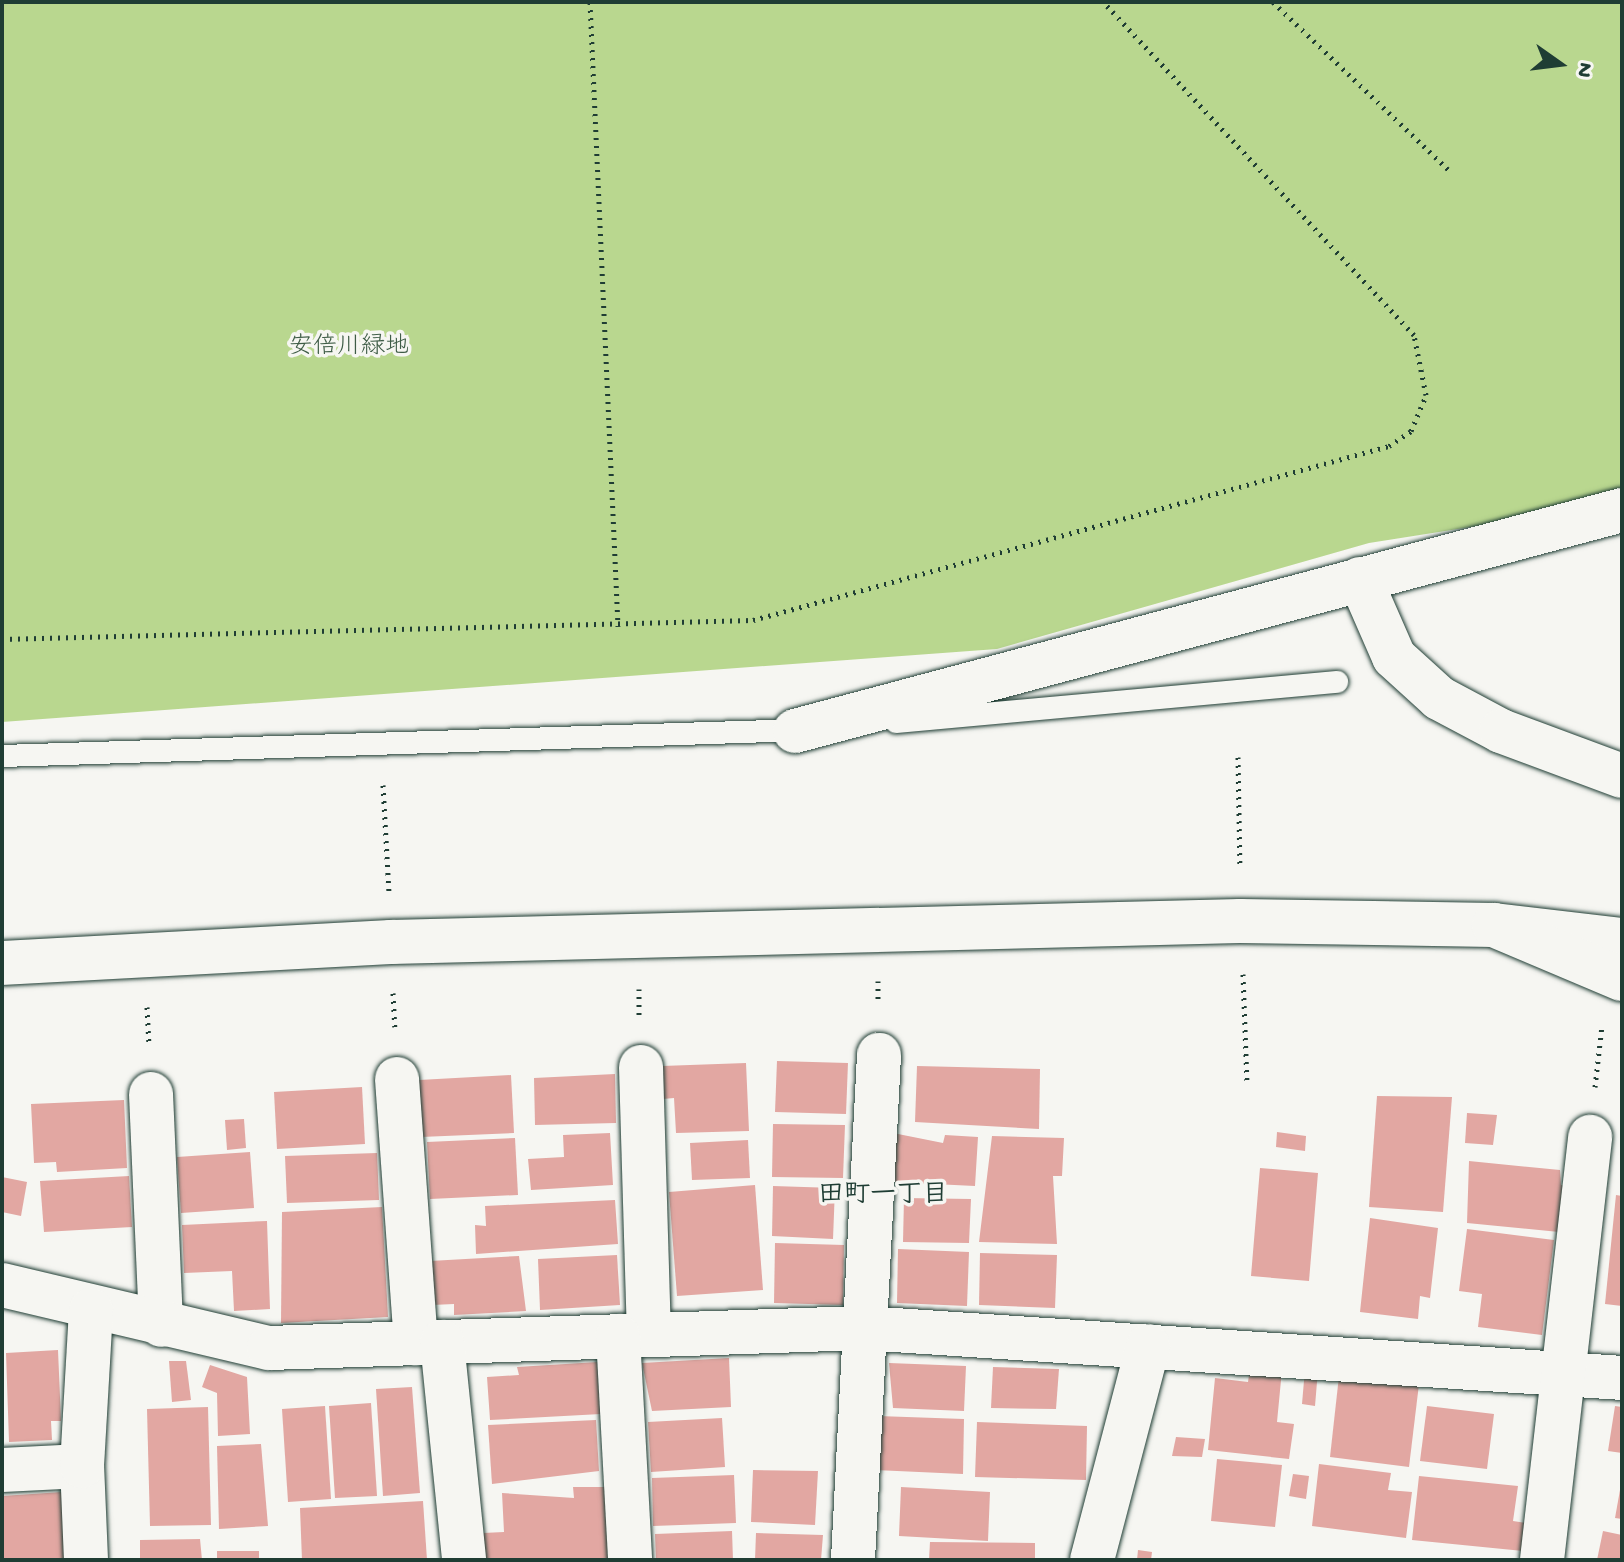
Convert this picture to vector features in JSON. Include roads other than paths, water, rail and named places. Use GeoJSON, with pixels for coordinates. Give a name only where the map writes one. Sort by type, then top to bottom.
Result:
{"type":"FeatureCollection","features":[{"type":"Feature","properties":{"kind":"street"},"geometry":{"type":"LineString","coordinates":[[795,731],[1622,510]]}},
{"type":"Feature","properties":{"kind":"street"},"geometry":{"type":"LineString","coordinates":[[1360,579],[1394,657],[1439,698],[1501,731],[1622,776]]}},
{"type":"Feature","properties":{"kind":"street"},"geometry":{"type":"LineString","coordinates":[[2,963],[145,954],[637,936],[1240,921],[1494,925],[1617,964]]}},
{"type":"Feature","properties":{"kind":"street"},"geometry":{"type":"LineString","coordinates":[[853,1560],[879,1055]]}},
{"type":"Feature","properties":{"kind":"street"},"geometry":{"type":"LineString","coordinates":[[630,1560],[641,1067]]}},
{"type":"Feature","properties":{"kind":"street"},"geometry":{"type":"LineString","coordinates":[[397,1079],[429,1343],[464,1560]]}},
{"type":"Feature","properties":{"kind":"street"},"geometry":{"type":"LineString","coordinates":[[151,1094],[161,1325]]}},
{"type":"Feature","properties":{"kind":"street"},"geometry":{"type":"LineString","coordinates":[[1542,1560],[1590,1137]]}},
{"type":"Feature","properties":{"kind":"street"},"geometry":{"type":"LineString","coordinates":[[2,1285],[91,1310],[269,1348],[864,1328],[1622,1378]]}},
{"type":"Feature","properties":{"kind":"street"},"geometry":{"type":"LineString","coordinates":[[86,1560],[82,1466],[91,1310]]}},
{"type":"Feature","properties":{"kind":"street"},"geometry":{"type":"LineString","coordinates":[[1092,1560],[1148,1346]]}},
{"type":"Feature","properties":{"kind":"street"},"geometry":{"type":"LineString","coordinates":[[2,1470],[82,1466]]}},
{"type":"Feature","properties":{"kind":"lane"},"geometry":{"type":"LineString","coordinates":[[2,756],[795,731],[1337,682]]}},
{"type":"Feature","properties":{"kind":"district","name":"田町一丁目"},"geometry":{"type":"Point","coordinates":[883,1197]}},
{"type":"Feature","properties":{"kind":"park label","name":"安倍川緑地"},"geometry":{"type":"Point","coordinates":[349,348]}}]}
